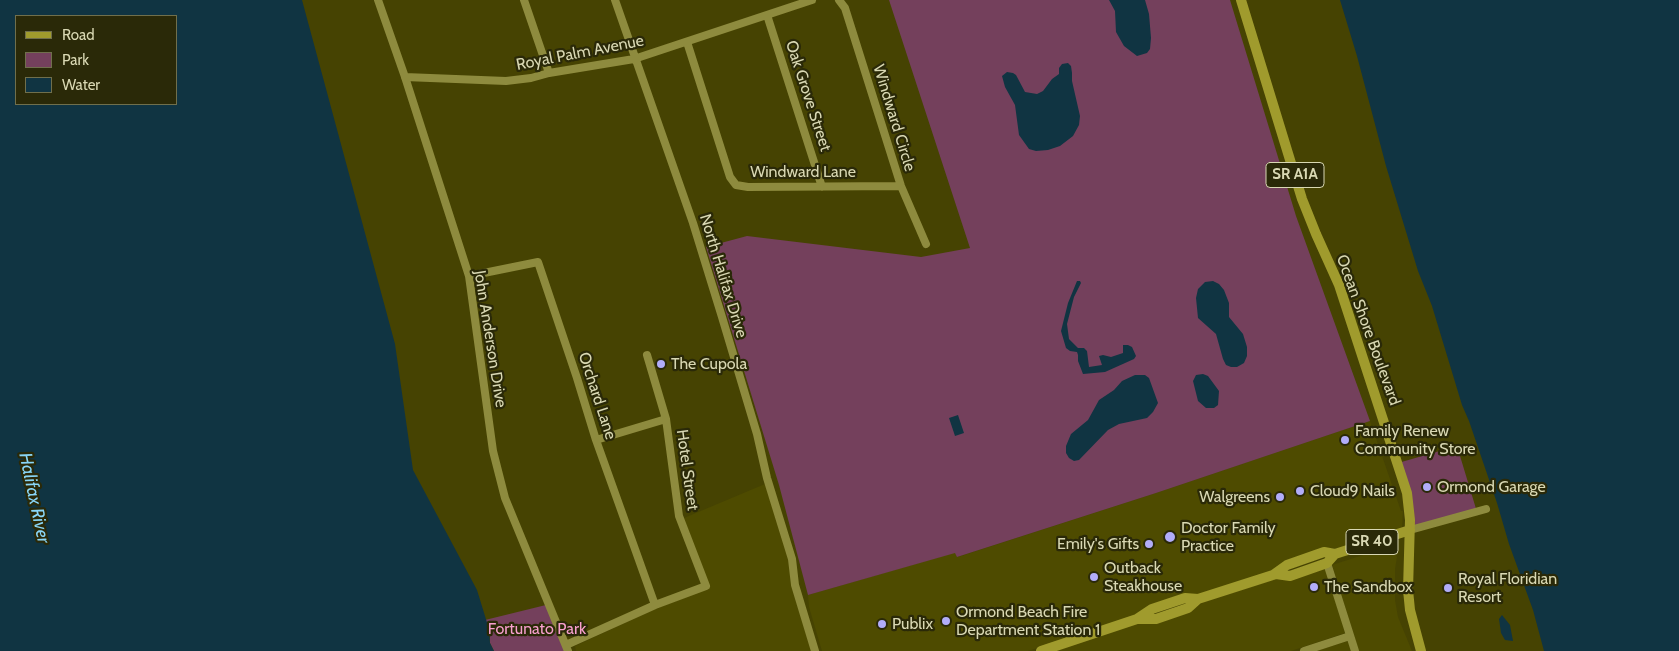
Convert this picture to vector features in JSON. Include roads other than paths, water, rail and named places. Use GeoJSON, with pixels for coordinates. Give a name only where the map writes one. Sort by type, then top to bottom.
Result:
{"type":"FeatureCollection","features":[{"type":"Feature","properties":{"kind":"main road","name":"Ocean Shore Boulevard"},"geometry":{"type":"LineString","coordinates":[[1241,0],[1302,199],[1339,284],[1397,459],[1407,493],[1410,511],[1410,530]]}},
{"type":"Feature","properties":{"kind":"main road","name":"SR 40"},"geometry":{"type":"LineString","coordinates":[[1040,651],[1137,619],[1156,619],[1188,608],[1198,599],[1274,575],[1287,565],[1324,552],[1335,554],[1410,530]]}},
{"type":"Feature","properties":{"kind":"main road","name":"SR A1A"},"geometry":{"type":"LineString","coordinates":[[1410,530],[1408,590],[1410,610],[1421,651]]}},
{"type":"Feature","properties":{"kind":"main road","name":"SR 40"},"geometry":{"type":"LineString","coordinates":[[1274,575],[1290,576],[1327,563],[1335,554]]}},
{"type":"Feature","properties":{"kind":"street","name":"John Anderson Drive"},"geometry":{"type":"LineString","coordinates":[[378,0],[405,77],[469,276],[493,451],[505,498],[567,648]]}},
{"type":"Feature","properties":{"kind":"street"},"geometry":{"type":"LineString","coordinates":[[524,0],[549,73]]}},
{"type":"Feature","properties":{"kind":"street","name":"North Halifax Drive"},"geometry":{"type":"LineString","coordinates":[[615,0],[693,223],[757,434],[767,478],[792,559],[795,585],[816,651]]}},
{"type":"Feature","properties":{"kind":"street","name":"Royal Palm Avenue"},"geometry":{"type":"LineString","coordinates":[[405,77],[506,81],[531,78],[634,58],[812,0]]}},
{"type":"Feature","properties":{"kind":"street","name":"Windward Circle"},"geometry":{"type":"LineString","coordinates":[[839,0],[845,8],[901,186],[926,244]]}},
{"type":"Feature","properties":{"kind":"street","name":"Oak Grove Street"},"geometry":{"type":"LineString","coordinates":[[767,15],[822,187]]}},
{"type":"Feature","properties":{"kind":"street","name":"Windward Lane"},"geometry":{"type":"LineString","coordinates":[[686,42],[730,177],[736,185],[748,187],[901,186]]}},
{"type":"Feature","properties":{"kind":"street","name":"Orchard Lane"},"geometry":{"type":"LineString","coordinates":[[469,276],[538,262],[578,378],[596,440],[655,605]]}},
{"type":"Feature","properties":{"kind":"street","name":"Hotel Street"},"geometry":{"type":"LineString","coordinates":[[567,648],[655,605],[706,586],[679,516],[666,419],[647,355]]}},
{"type":"Feature","properties":{"kind":"street"},"geometry":{"type":"LineString","coordinates":[[596,440],[666,419]]}},
{"type":"Feature","properties":{"kind":"street"},"geometry":{"type":"LineString","coordinates":[[1410,530],[1486,509]]}},
{"type":"Feature","properties":{"kind":"street"},"geometry":{"type":"LineString","coordinates":[[1327,563],[1355,651]]}},
{"type":"Feature","properties":{"kind":"street"},"geometry":{"type":"LineString","coordinates":[[1304,651],[1350,636]]}},
{"type":"Feature","properties":{"kind":"water","name":"Halifax River"},"geometry":{"type":"Polygon","coordinates":[[[0,0],[302,0],[395,344],[413,470],[477,590],[489,629],[490,643],[494,651],[0,651],[0,0]]]}},
{"type":"Feature","properties":{"kind":"water"},"geometry":{"type":"Polygon","coordinates":[[[1109,0],[1145,0],[1149,14],[1151,38],[1150,49],[1147,53],[1137,56],[1124,46],[1116,32],[1115,11],[1109,0]]]}},
{"type":"Feature","properties":{"kind":"water"},"geometry":{"type":"Polygon","coordinates":[[[1340,0],[1679,0],[1679,651],[1544,651],[1533,610],[1462,405],[1432,306],[1418,271],[1386,166],[1340,0]]]}},
{"type":"Feature","properties":{"kind":"water"},"geometry":{"type":"Polygon","coordinates":[[[1068,63],[1071,66],[1072,81],[1080,116],[1079,125],[1073,136],[1060,146],[1048,150],[1036,151],[1029,149],[1019,135],[1015,105],[1005,87],[1002,76],[1007,72],[1013,73],[1025,92],[1037,94],[1043,91],[1052,79],[1059,74],[1059,68],[1062,64],[1068,63]]]}},
{"type":"Feature","properties":{"kind":"water"},"geometry":{"type":"Polygon","coordinates":[[[1077,281],[1081,283],[1074,297],[1067,324],[1069,339],[1078,348],[1084,348],[1087,351],[1089,367],[1102,365],[1099,356],[1111,357],[1123,353],[1123,345],[1132,347],[1136,356],[1134,359],[1105,372],[1083,374],[1077,352],[1066,348],[1061,331],[1068,303],[1077,281]]]}},
{"type":"Feature","properties":{"kind":"water"},"geometry":{"type":"Polygon","coordinates":[[[1213,281],[1224,290],[1229,303],[1229,317],[1243,334],[1247,347],[1247,356],[1244,363],[1237,367],[1226,365],[1216,334],[1198,318],[1196,298],[1198,289],[1205,282],[1213,281]]]}},
{"type":"Feature","properties":{"kind":"water"},"geometry":{"type":"Polygon","coordinates":[[[1203,374],[1208,376],[1219,391],[1218,405],[1214,408],[1206,408],[1198,401],[1193,381],[1196,375],[1203,374]]]}},
{"type":"Feature","properties":{"kind":"water"},"geometry":{"type":"Polygon","coordinates":[[[1135,375],[1145,375],[1149,378],[1158,403],[1153,412],[1147,418],[1119,424],[1108,430],[1079,460],[1074,461],[1069,458],[1066,453],[1066,446],[1071,434],[1088,420],[1099,400],[1114,390],[1122,381],[1135,375]]]}},
{"type":"Feature","properties":{"kind":"water"},"geometry":{"type":"Polygon","coordinates":[[[958,415],[964,433],[955,436],[949,418],[958,415]]]}},
{"type":"Feature","properties":{"kind":"water"},"geometry":{"type":"Polygon","coordinates":[[[1502,615],[1510,625],[1513,641],[1505,640],[1501,633],[1499,619],[1502,615]]]}},
{"type":"Feature","properties":{"kind":"place","name":"The Cupola"},"geometry":{"type":"Point","coordinates":[661,364]}},
{"type":"Feature","properties":{"kind":"place","name":"Family Renew Community Store"},"geometry":{"type":"Point","coordinates":[1345,440]}},
{"type":"Feature","properties":{"kind":"place","name":"Ormond Garage"},"geometry":{"type":"Point","coordinates":[1427,487]}},
{"type":"Feature","properties":{"kind":"place","name":"Cloud9 Nails"},"geometry":{"type":"Point","coordinates":[1300,491]}},
{"type":"Feature","properties":{"kind":"place","name":"Walgreens"},"geometry":{"type":"Point","coordinates":[1280,497]}},
{"type":"Feature","properties":{"kind":"place","name":"Doctor Family Practice"},"geometry":{"type":"Point","coordinates":[1170,537]}},
{"type":"Feature","properties":{"kind":"place","name":"Emily's Gifts"},"geometry":{"type":"Point","coordinates":[1149,544]}},
{"type":"Feature","properties":{"kind":"place","name":"Outback Steakhouse"},"geometry":{"type":"Point","coordinates":[1094,577]}},
{"type":"Feature","properties":{"kind":"place","name":"The Sandbox"},"geometry":{"type":"Point","coordinates":[1314,587]}},
{"type":"Feature","properties":{"kind":"place","name":"Royal Floridian Resort"},"geometry":{"type":"Point","coordinates":[1448,588]}},
{"type":"Feature","properties":{"kind":"place","name":"Ormond Beach Fire Department Station 1"},"geometry":{"type":"Point","coordinates":[946,621]}},
{"type":"Feature","properties":{"kind":"place","name":"Publix"},"geometry":{"type":"Point","coordinates":[882,624]}},
{"type":"Feature","properties":{"kind":"park label","name":"Fortunato Park"},"geometry":{"type":"Point","coordinates":[537,629]}}]}
